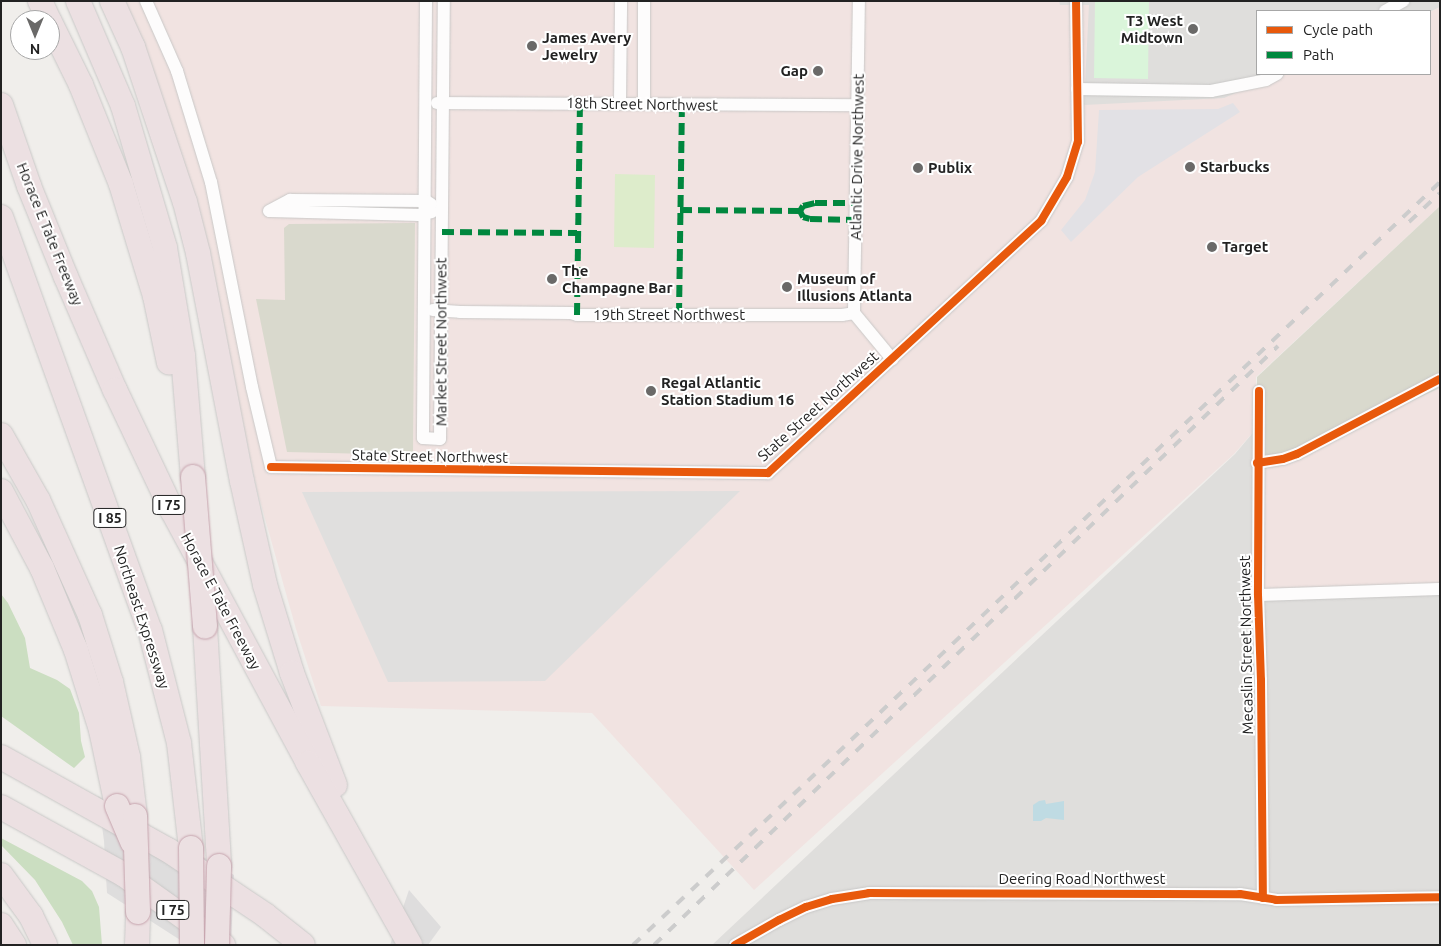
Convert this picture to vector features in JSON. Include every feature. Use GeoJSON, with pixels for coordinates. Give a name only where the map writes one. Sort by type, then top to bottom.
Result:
{"type":"FeatureCollection","features":[{"type":"Feature","properties":{"kind":"highway"},"geometry":{"type":"LineString","coordinates":[[112,1],[133,47],[149,90],[174,166],[198,253],[242,481],[276,624],[322,754],[378,885]]}},
{"type":"Feature","properties":{"kind":"highway"},"geometry":{"type":"LineString","coordinates":[[82,10],[123,106],[142,162],[165,248],[183,356],[206,627],[219,866],[217,945]]}},
{"type":"Feature","properties":{"kind":"highway"},"geometry":{"type":"LineString","coordinates":[[60,42],[81,85],[121,184],[155,296],[193,477]]}},
{"type":"Feature","properties":{"kind":"highway","name":"Horace E Tate Freeway"},"geometry":{"type":"LineString","coordinates":[[1,105],[29,186],[62,268],[115,390],[172,510],[308,763],[410,945]]}},
{"type":"Feature","properties":{"kind":"highway","name":"Northeast Expressway"},"geometry":{"type":"LineString","coordinates":[[1,217],[150,630],[179,743],[191,848],[192,945]]}},
{"type":"Feature","properties":{"kind":"highway"},"geometry":{"type":"LineString","coordinates":[[1,435],[38,500],[90,615],[111,682],[128,757],[126,811]]}},
{"type":"Feature","properties":{"kind":"highway"},"geometry":{"type":"LineString","coordinates":[[1,491],[42,568],[76,650],[126,811],[136,850],[137,945]]}},
{"type":"Feature","properties":{"kind":"highway"},"geometry":{"type":"LineString","coordinates":[[1,755],[44,782],[168,850],[265,915],[303,945]]}},
{"type":"Feature","properties":{"kind":"highway"},"geometry":{"type":"LineString","coordinates":[[1,792],[123,874]]}},
{"type":"Feature","properties":{"kind":"highway","name":"I 75"},"geometry":{"type":"LineString","coordinates":[[1,806],[123,874],[223,945]]}},
{"type":"Feature","properties":{"kind":"highway"},"geometry":{"type":"LineString","coordinates":[[1,875],[31,916],[46,945]]}},
{"type":"Feature","properties":{"kind":"highway"},"geometry":{"type":"LineString","coordinates":[[1,925],[14,945]]}},
{"type":"Feature","properties":{"kind":"street","name":"State Street Northwest"},"geometry":{"type":"LineString","coordinates":[[146,1],[177,71],[211,182],[252,387],[271,468],[768,473],[1041,222],[1067,177],[1078,142],[1076,1]]}},
{"type":"Feature","properties":{"kind":"street","name":"Market Street Northwest"},"geometry":{"type":"LineString","coordinates":[[426,1],[423,438],[440,439],[444,1]]}},
{"type":"Feature","properties":{"kind":"street"},"geometry":{"type":"LineString","coordinates":[[620,103],[621,1]]}},
{"type":"Feature","properties":{"kind":"street"},"geometry":{"type":"LineString","coordinates":[[644,1],[644,103]]}},
{"type":"Feature","properties":{"kind":"street","name":"Atlantic Drive Northwest"},"geometry":{"type":"LineString","coordinates":[[854,313],[859,1]]}},
{"type":"Feature","properties":{"kind":"street"},"geometry":{"type":"LineString","coordinates":[[1387,10],[1402,1]]}},
{"type":"Feature","properties":{"kind":"street"},"geometry":{"type":"LineString","coordinates":[[1077,89],[1211,91],[1266,80],[1275,75]]}},
{"type":"Feature","properties":{"kind":"street","name":"18th Street Northwest"},"geometry":{"type":"LineString","coordinates":[[426,103],[858,105]]}},
{"type":"Feature","properties":{"kind":"street"},"geometry":{"type":"LineString","coordinates":[[426,207],[269,211],[290,200],[426,207],[442,210]]}},
{"type":"Feature","properties":{"kind":"street","name":"19th Street Northwest"},"geometry":{"type":"LineString","coordinates":[[425,310],[571,313],[577,315],[842,315],[854,313]]}},
{"type":"Feature","properties":{"kind":"street"},"geometry":{"type":"LineString","coordinates":[[854,313],[892,359]]}},
{"type":"Feature","properties":{"kind":"street"},"geometry":{"type":"LineString","coordinates":[[1257,463],[1283,459],[1296,454],[1440,379]]}},
{"type":"Feature","properties":{"kind":"street","name":"Mecaslin Street Northwest"},"geometry":{"type":"LineString","coordinates":[[1259,391],[1257,463],[1258,595],[1261,680],[1263,898]]}},
{"type":"Feature","properties":{"kind":"street"},"geometry":{"type":"LineString","coordinates":[[1258,595],[1440,589]]}},
{"type":"Feature","properties":{"kind":"street","name":"Deering Road Northwest"},"geometry":{"type":"LineString","coordinates":[[735,945],[806,908],[832,899],[869,893],[1230,894],[1263,898],[1440,897]]}},
{"type":"Feature","properties":{"kind":"shaded area"},"geometry":{"type":"Polygon","coordinates":[[[124,1],[1059,1],[1060,5],[1089,5],[1084,105],[1224,98],[1277,75],[1431,75],[1431,12],[1440,7],[1440,206],[1256,377],[1255,430],[1234,454],[754,890],[592,713],[321,706],[296,629],[257,490],[211,270],[124,1]]]}},
{"type":"Feature","properties":{"kind":"shaded area"},"geometry":{"type":"Polygon","coordinates":[[[864,1],[1440,1],[1440,7],[1431,12],[1256,10],[1256,75],[1296,75],[1218,109],[1083,110],[864,4],[864,1]]]}},
{"type":"Feature","properties":{"kind":"shaded area"},"geometry":{"type":"Polygon","coordinates":[[[1233,103],[1240,112],[1138,177],[1071,242],[1061,230],[1085,200],[1095,172],[1099,110],[1218,109],[1233,103]]]}},
{"type":"Feature","properties":{"kind":"shaded area"},"geometry":{"type":"Polygon","coordinates":[[[1440,206],[1440,388],[1257,473],[1257,377],[1440,206]]]}},
{"type":"Feature","properties":{"kind":"shaded area"},"geometry":{"type":"Polygon","coordinates":[[[415,223],[413,455],[287,452],[256,299],[285,300],[284,228],[289,224],[415,223]]]}},
{"type":"Feature","properties":{"kind":"shaded area"},"geometry":{"type":"Polygon","coordinates":[[[1440,388],[1440,595],[1258,600],[1256,474],[1440,388]]]}},
{"type":"Feature","properties":{"kind":"shaded area"},"geometry":{"type":"Polygon","coordinates":[[[1256,429],[1259,599],[1440,595],[1440,945],[712,945],[1235,454],[1256,429]]]}},
{"type":"Feature","properties":{"kind":"shaded area"},"geometry":{"type":"Polygon","coordinates":[[[740,491],[545,681],[388,682],[302,492],[740,491]]]}},
{"type":"Feature","properties":{"kind":"green space"},"geometry":{"type":"Polygon","coordinates":[[[1095,1],[1149,1],[1148,79],[1094,78],[1095,1]]]}},
{"type":"Feature","properties":{"kind":"green space"},"geometry":{"type":"Polygon","coordinates":[[[615,174],[655,175],[654,248],[614,247],[615,174]]]}},
{"type":"Feature","properties":{"kind":"green space"},"geometry":{"type":"Polygon","coordinates":[[[1,594],[8,603],[25,638],[30,668],[57,680],[70,689],[79,713],[81,741],[85,757],[74,768],[1,716],[1,594]]]}},
{"type":"Feature","properties":{"kind":"green space"},"geometry":{"type":"Polygon","coordinates":[[[1,838],[82,881],[92,891],[99,907],[102,945],[73,945],[62,922],[35,880],[1,845],[1,838]]]}},
{"type":"Feature","properties":{"kind":"water"},"geometry":{"type":"Polygon","coordinates":[[[1045,800],[1046,804],[1064,801],[1064,820],[1046,818],[1041,821],[1033,821],[1033,805],[1045,800]]]}},
{"type":"Feature","properties":{"kind":"pier"},"geometry":{"type":"Polygon","coordinates":[[[98,796],[234,875],[231,945],[188,945],[107,893],[104,841],[98,796]]]}},
{"type":"Feature","properties":{"kind":"pier"},"geometry":{"type":"Polygon","coordinates":[[[409,890],[441,927],[428,945],[390,945],[409,890]]]}},
{"type":"Feature","properties":{"kind":"railway"},"geometry":{"type":"LineString","coordinates":[[633,945],[1440,182]]}},
{"type":"Feature","properties":{"kind":"railway"},"geometry":{"type":"LineString","coordinates":[[1409,222],[1440,193]]}},
{"type":"Feature","properties":{"kind":"railway"},"geometry":{"type":"LineString","coordinates":[[654,945],[1278,346]]}},
{"type":"Feature","properties":{"kind":"marked path"},"geometry":{"type":"LineString","coordinates":[[577,315],[580,103]]}},
{"type":"Feature","properties":{"kind":"marked path"},"geometry":{"type":"LineString","coordinates":[[679,315],[682,105]]}},
{"type":"Feature","properties":{"kind":"marked path"},"geometry":{"type":"LineString","coordinates":[[800,211],[803,206],[815,203],[856,203]]}},
{"type":"Feature","properties":{"kind":"marked path"},"geometry":{"type":"LineString","coordinates":[[680,210],[800,211]]}},
{"type":"Feature","properties":{"kind":"marked path"},"geometry":{"type":"LineString","coordinates":[[800,211],[803,217],[810,219],[856,220]]}},
{"type":"Feature","properties":{"kind":"marked path"},"geometry":{"type":"LineString","coordinates":[[442,232],[577,233]]}},
{"type":"Feature","properties":{"kind":"cycle path"},"geometry":{"type":"LineString","coordinates":[[271,467],[768,473],[1041,221],[1067,177],[1078,142],[1076,1]]}},
{"type":"Feature","properties":{"kind":"cycle path"},"geometry":{"type":"LineString","coordinates":[[1257,463],[1283,459],[1297,454],[1440,379]]}},
{"type":"Feature","properties":{"kind":"cycle path"},"geometry":{"type":"LineString","coordinates":[[1259,391],[1258,595],[1261,680],[1263,898]]}},
{"type":"Feature","properties":{"kind":"cycle path"},"geometry":{"type":"LineString","coordinates":[[735,945],[806,907],[832,899],[869,893],[1240,894],[1276,900],[1440,897]]}},
{"type":"Feature","properties":{"kind":"place","name":"T3 West Midtown"},"geometry":{"type":"Point","coordinates":[1193,29]}},
{"type":"Feature","properties":{"kind":"place","name":"James Avery Jewelry"},"geometry":{"type":"Point","coordinates":[532,46]}},
{"type":"Feature","properties":{"kind":"place","name":"Gap"},"geometry":{"type":"Point","coordinates":[818,71]}},
{"type":"Feature","properties":{"kind":"place","name":"Starbucks"},"geometry":{"type":"Point","coordinates":[1190,167]}},
{"type":"Feature","properties":{"kind":"place","name":"Publix"},"geometry":{"type":"Point","coordinates":[918,168]}},
{"type":"Feature","properties":{"kind":"place","name":"Target"},"geometry":{"type":"Point","coordinates":[1212,247]}},
{"type":"Feature","properties":{"kind":"place","name":"The Champagne Bar"},"geometry":{"type":"Point","coordinates":[552,279]}},
{"type":"Feature","properties":{"kind":"place","name":"Museum of Illusions Atlanta"},"geometry":{"type":"Point","coordinates":[787,287]}},
{"type":"Feature","properties":{"kind":"place","name":"Regal Atlantic Station Stadium 16"},"geometry":{"type":"Point","coordinates":[651,391]}}]}
